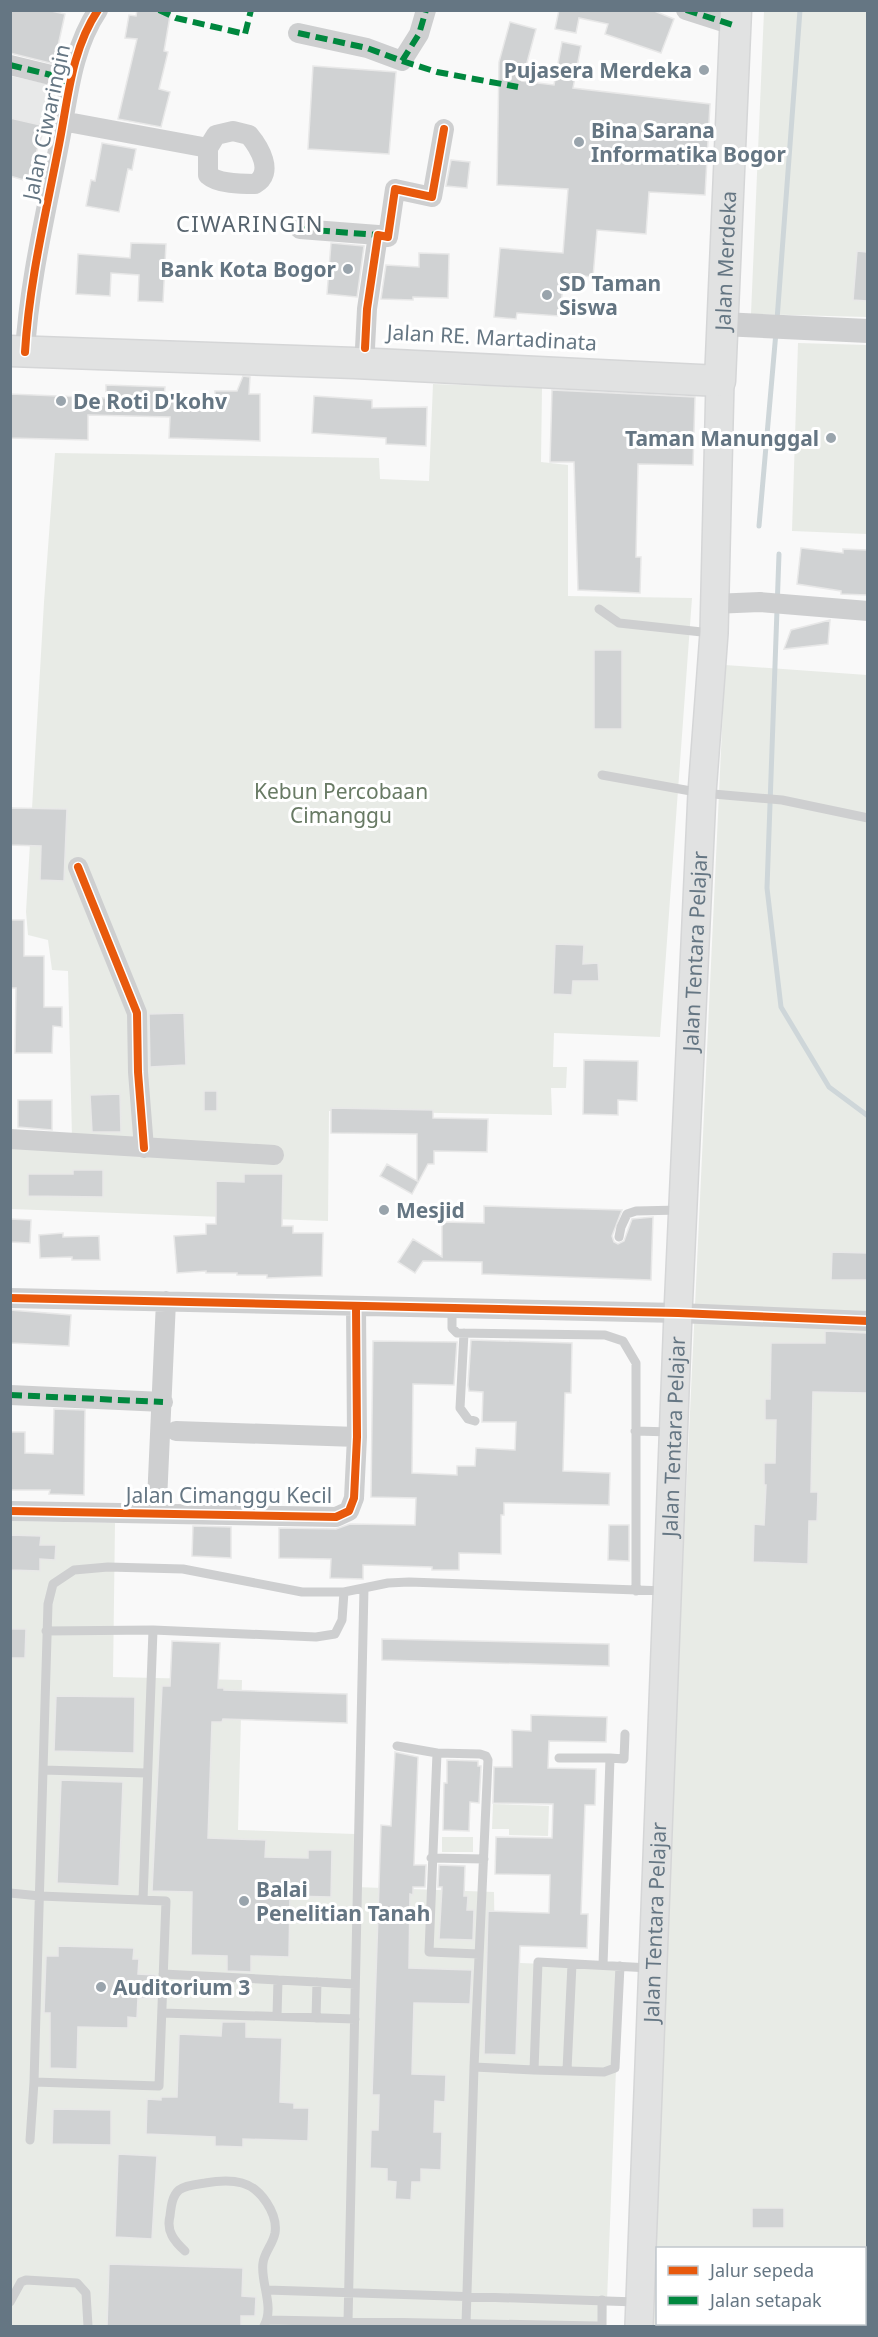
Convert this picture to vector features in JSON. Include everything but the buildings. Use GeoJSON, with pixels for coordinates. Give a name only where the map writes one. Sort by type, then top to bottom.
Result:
{"type":"FeatureCollection","features":[{"type":"Feature","properties":{"kind":"main road","name":"Jalan Merdeka"},"geometry":{"type":"LineString","coordinates":[[720,374],[736,18]]}},
{"type":"Feature","properties":{"kind":"main road","name":"Jalan RE. Martadinata"},"geometry":{"type":"LineString","coordinates":[[18,342],[365,348],[550,366]]}},
{"type":"Feature","properties":{"kind":"main road","name":"Jalan RE. Martadinata"},"geometry":{"type":"LineString","coordinates":[[18,342],[355,363],[550,366],[720,374]]}},
{"type":"Feature","properties":{"kind":"main road","name":"Jalan Tentara Pelajar"},"geometry":{"type":"LineString","coordinates":[[640,2314],[678,1313],[702,793],[714,633],[720,374]]}},
{"type":"Feature","properties":{"kind":"street","name":"Jalan Ciwaringin"},"geometry":{"type":"LineString","coordinates":[[18,342],[35,268],[69,83],[83,36],[98,10]]}},
{"type":"Feature","properties":{"kind":"street"},"geometry":{"type":"LineString","coordinates":[[298,33],[368,48],[402,61],[419,34],[426,10]]}},
{"type":"Feature","properties":{"kind":"street"},"geometry":{"type":"LineString","coordinates":[[686,10],[736,18]]}},
{"type":"Feature","properties":{"kind":"street"},"geometry":{"type":"LineString","coordinates":[[10,65],[51,75],[69,83]]}},
{"type":"Feature","properties":{"kind":"street"},"geometry":{"type":"LineString","coordinates":[[62,121],[208,148]]}},
{"type":"Feature","properties":{"kind":"street"},"geometry":{"type":"LineString","coordinates":[[300,229],[388,237],[395,189],[432,196],[444,129]]}},
{"type":"Feature","properties":{"kind":"street"},"geometry":{"type":"LineString","coordinates":[[365,348],[367,309],[378,235]]}},
{"type":"Feature","properties":{"kind":"street"},"geometry":{"type":"LineString","coordinates":[[722,324],[867,331]]}},
{"type":"Feature","properties":{"kind":"street"},"geometry":{"type":"LineString","coordinates":[[713,604],[760,602],[867,611]]}},
{"type":"Feature","properties":{"kind":"street"},"geometry":{"type":"LineString","coordinates":[[78,867],[137,1013],[138,1072],[144,1148]]}},
{"type":"Feature","properties":{"kind":"street"},"geometry":{"type":"LineString","coordinates":[[10,1139],[274,1155]]}},
{"type":"Feature","properties":{"kind":"street"},"geometry":{"type":"LineString","coordinates":[[10,1298],[678,1313],[867,1321]]}},
{"type":"Feature","properties":{"kind":"street"},"geometry":{"type":"LineString","coordinates":[[157,1501],[166,1301]]}},
{"type":"Feature","properties":{"kind":"street","name":"Jalan Cimanggu Kecil"},"geometry":{"type":"LineString","coordinates":[[10,1511],[336,1517],[349,1511],[354,1498],[357,1437],[356,1306]]}},
{"type":"Feature","properties":{"kind":"street"},"geometry":{"type":"LineString","coordinates":[[10,1395],[163,1402]]}},
{"type":"Feature","properties":{"kind":"street"},"geometry":{"type":"LineString","coordinates":[[176,1431],[357,1437]]}},
{"type":"Feature","properties":{"kind":"lane"},"geometry":{"type":"LineString","coordinates":[[599,609],[619,623],[714,633]]}},
{"type":"Feature","properties":{"kind":"lane"},"geometry":{"type":"LineString","coordinates":[[603,775],[702,793],[782,800],[867,818]]}},
{"type":"Feature","properties":{"kind":"lane"},"geometry":{"type":"LineString","coordinates":[[620,1238],[621,1227],[627,1214],[636,1211],[683,1210]]}},
{"type":"Feature","properties":{"kind":"lane"},"geometry":{"type":"LineString","coordinates":[[452,1308],[452,1328],[457,1333],[605,1335],[623,1341],[636,1363],[636,1591]]}},
{"type":"Feature","properties":{"kind":"lane"},"geometry":{"type":"LineString","coordinates":[[464,1333],[460,1408],[468,1419],[475,1421]]}},
{"type":"Feature","properties":{"kind":"lane"},"geometry":{"type":"LineString","coordinates":[[635,1431],[675,1432]]}},
{"type":"Feature","properties":{"kind":"lane"},"geometry":{"type":"LineString","coordinates":[[30,2140],[40,1896],[46,1631],[48,1604],[53,1584],[74,1570],[108,1567],[183,1569],[302,1592],[344,1592],[388,1583],[409,1582],[667,1591]]}},
{"type":"Feature","properties":{"kind":"lane"},"geometry":{"type":"LineString","coordinates":[[348,2322],[364,1588]]}},
{"type":"Feature","properties":{"kind":"lane"},"geometry":{"type":"LineString","coordinates":[[46,1631],[153,1630],[316,1637],[335,1634],[342,1620],[344,1592]]}},
{"type":"Feature","properties":{"kind":"lane"},"geometry":{"type":"LineString","coordinates":[[143,1900],[153,1630]]}},
{"type":"Feature","properties":{"kind":"lane"},"geometry":{"type":"LineString","coordinates":[[559,1758],[624,1758],[625,1734]]}},
{"type":"Feature","properties":{"kind":"lane"},"geometry":{"type":"LineString","coordinates":[[397,1746],[437,1753],[480,1754],[486,1755],[488,1760],[474,2067],[466,2324]]}},
{"type":"Feature","properties":{"kind":"lane"},"geometry":{"type":"LineString","coordinates":[[437,1753],[429,1952],[479,1954]]}},
{"type":"Feature","properties":{"kind":"lane"},"geometry":{"type":"LineString","coordinates":[[603,1965],[610,1758]]}},
{"type":"Feature","properties":{"kind":"lane"},"geometry":{"type":"LineString","coordinates":[[43,1770],[146,1773]]}},
{"type":"Feature","properties":{"kind":"lane"},"geometry":{"type":"LineString","coordinates":[[431,1858],[484,1859]]}},
{"type":"Feature","properties":{"kind":"lane"},"geometry":{"type":"LineString","coordinates":[[10,1893],[166,1901],[159,2086],[34,2082]]}},
{"type":"Feature","properties":{"kind":"lane"},"geometry":{"type":"LineString","coordinates":[[534,2070],[537,1962],[652,1968]]}},
{"type":"Feature","properties":{"kind":"lane"},"geometry":{"type":"LineString","coordinates":[[567,2070],[572,1964]]}},
{"type":"Feature","properties":{"kind":"lane"},"geometry":{"type":"LineString","coordinates":[[474,2067],[604,2072],[615,2068],[620,1966]]}},
{"type":"Feature","properties":{"kind":"lane"},"geometry":{"type":"LineString","coordinates":[[163,1974],[355,1984]]}},
{"type":"Feature","properties":{"kind":"lane"},"geometry":{"type":"LineString","coordinates":[[277,2016],[278,1980]]}},
{"type":"Feature","properties":{"kind":"lane"},"geometry":{"type":"LineString","coordinates":[[316,2018],[317,1982]]}},
{"type":"Feature","properties":{"kind":"lane"},"geometry":{"type":"LineString","coordinates":[[162,2013],[355,2019]]}},
{"type":"Feature","properties":{"kind":"lane"},"geometry":{"type":"LineString","coordinates":[[185,2251],[173,2239],[169,2221],[174,2198],[180,2189],[210,2182],[243,2183],[252,2187],[266,2201],[273,2215],[275,2233],[263,2264],[267,2290],[265,2324],[348,2322],[600,2326],[602,2300]]}},
{"type":"Feature","properties":{"kind":"lane"},"geometry":{"type":"LineString","coordinates":[[10,2302],[21,2282],[26,2280],[77,2283],[86,2292],[88,2326]]}},
{"type":"Feature","properties":{"kind":"lane"},"geometry":{"type":"LineString","coordinates":[[267,2290],[602,2300],[640,2314]]}},
{"type":"Feature","properties":{"kind":"shaded area"},"geometry":{"type":"Polygon","coordinates":[[[11,76],[57,86],[49,127],[11,119],[11,76]]]}},
{"type":"Feature","properties":{"kind":"green space"},"geometry":{"type":"Polygon","coordinates":[[[764,11],[867,11],[867,317],[751,314],[764,11]]]}},
{"type":"Feature","properties":{"kind":"green space","name":"Taman Manunggal"},"geometry":{"type":"Polygon","coordinates":[[[798,343],[867,345],[867,534],[792,531],[798,343]]]}},
{"type":"Feature","properties":{"kind":"green space","name":"Kebun Percobaan Cimanggu"},"geometry":{"type":"Polygon","coordinates":[[[433,384],[542,388],[541,462],[568,465],[568,596],[692,598],[660,1037],[554,1033],[553,1067],[567,1067],[566,1088],[551,1088],[552,1115],[329,1111],[328,1221],[11,1209],[11,1137],[72,1138],[68,971],[52,970],[48,940],[28,935],[26,912],[55,453],[379,458],[380,479],[429,481],[433,384]]]}},
{"type":"Feature","properties":{"kind":"green space"},"geometry":{"type":"Polygon","coordinates":[[[725,665],[867,675],[867,2326],[653,2326],[656,2248],[656,2325],[866,2325],[866,2247],[656,2247],[680,1626],[725,665]]]}},
{"type":"Feature","properties":{"kind":"green space"},"geometry":{"type":"Polygon","coordinates":[[[11,1521],[115,1523],[113,1677],[242,1680],[238,1830],[355,1834],[355,1887],[494,1892],[495,1962],[620,1967],[606,2326],[11,2326],[11,1521]]]}},
{"type":"Feature","properties":{"kind":"green space"},"geometry":{"type":"Polygon","coordinates":[[[493,1804],[549,1806],[548,1836],[509,1835],[509,1829],[492,1829],[493,1804]]]}},
{"type":"Feature","properties":{"kind":"green space"},"geometry":{"type":"Polygon","coordinates":[[[442,1837],[473,1837],[473,1852],[442,1852],[442,1837]]]}},
{"type":"Feature","properties":{"kind":"waterway"},"geometry":{"type":"LineString","coordinates":[[777,320],[800,10]]}},
{"type":"Feature","properties":{"kind":"waterway"},"geometry":{"type":"LineString","coordinates":[[759,526],[776,332]]}},
{"type":"Feature","properties":{"kind":"waterway"},"geometry":{"type":"LineString","coordinates":[[779,554],[767,888],[781,1007],[829,1087],[868,1116]]}},
{"type":"Feature","properties":{"kind":"marked path"},"geometry":{"type":"LineString","coordinates":[[159,10],[176,18],[245,34],[251,10]]}},
{"type":"Feature","properties":{"kind":"marked path"},"geometry":{"type":"LineString","coordinates":[[298,33],[367,48],[402,61],[419,34],[426,10]]}},
{"type":"Feature","properties":{"kind":"marked path"},"geometry":{"type":"LineString","coordinates":[[686,10],[736,26]]}},
{"type":"Feature","properties":{"kind":"marked path"},"geometry":{"type":"LineString","coordinates":[[402,61],[437,72],[518,87]]}},
{"type":"Feature","properties":{"kind":"marked path"},"geometry":{"type":"LineString","coordinates":[[10,65],[51,75],[69,83]]}},
{"type":"Feature","properties":{"kind":"marked path"},"geometry":{"type":"LineString","coordinates":[[300,229],[378,235]]}},
{"type":"Feature","properties":{"kind":"marked path"},"geometry":{"type":"LineString","coordinates":[[10,1395],[163,1402]]}},
{"type":"Feature","properties":{"kind":"cycle path"},"geometry":{"type":"LineString","coordinates":[[25,352],[34,276],[71,78],[81,43],[98,10]]}},
{"type":"Feature","properties":{"kind":"cycle path"},"geometry":{"type":"LineString","coordinates":[[365,348],[367,309],[378,235],[388,237],[395,189],[432,197],[444,129]]}},
{"type":"Feature","properties":{"kind":"cycle path"},"geometry":{"type":"LineString","coordinates":[[78,867],[137,1013],[138,1072],[144,1148]]}},
{"type":"Feature","properties":{"kind":"cycle path"},"geometry":{"type":"LineString","coordinates":[[10,1298],[678,1313],[868,1321]]}},
{"type":"Feature","properties":{"kind":"cycle path"},"geometry":{"type":"LineString","coordinates":[[10,1511],[336,1517],[349,1511],[354,1498],[357,1437],[356,1306]]}},
{"type":"Feature","properties":{"kind":"place","name":"Pujasera Merdeka"},"geometry":{"type":"Point","coordinates":[704,70]}},
{"type":"Feature","properties":{"kind":"place","name":"Bina Sarana Informatika Bogor"},"geometry":{"type":"Point","coordinates":[579,142]}},
{"type":"Feature","properties":{"kind":"place","name":"Bank Kota Bogor"},"geometry":{"type":"Point","coordinates":[348,269]}},
{"type":"Feature","properties":{"kind":"place","name":"SD Taman Siswa"},"geometry":{"type":"Point","coordinates":[547,295]}},
{"type":"Feature","properties":{"kind":"place","name":"De Roti D'kohv"},"geometry":{"type":"Point","coordinates":[61,401]}},
{"type":"Feature","properties":{"kind":"place","name":"Taman Manunggal"},"geometry":{"type":"Point","coordinates":[831,438]}},
{"type":"Feature","properties":{"kind":"place","name":"Mesjid"},"geometry":{"type":"Point","coordinates":[384,1210]}},
{"type":"Feature","properties":{"kind":"place","name":"Balai Penelitian Tanah"},"geometry":{"type":"Point","coordinates":[244,1901]}},
{"type":"Feature","properties":{"kind":"place","name":"Auditorium 3"},"geometry":{"type":"Point","coordinates":[101,1987]}},
{"type":"Feature","properties":{"kind":"district","name":"CIWARINGIN"},"geometry":{"type":"Point","coordinates":[250,223]}}]}
